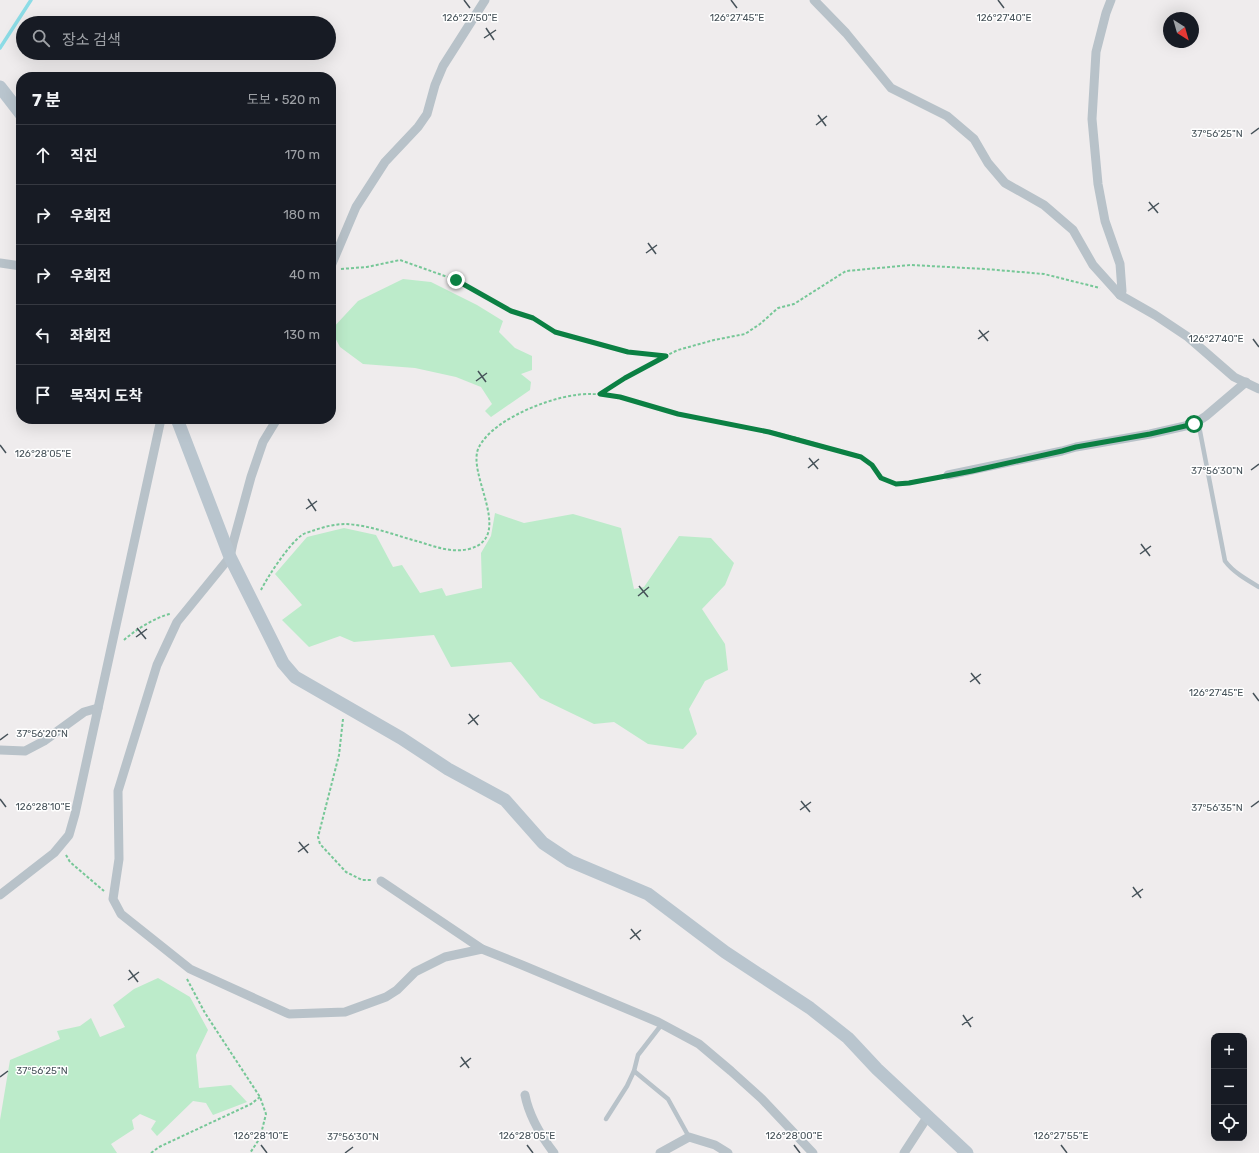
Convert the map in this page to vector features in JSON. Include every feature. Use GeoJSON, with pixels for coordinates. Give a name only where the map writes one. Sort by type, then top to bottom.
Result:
{"type":"FeatureCollection","features":[{"type":"Feature","properties":{"kind":"street"},"geometry":{"type":"LineString","coordinates":[[336,262],[356,207],[386,162],[418,127],[427,114],[435,85],[443,66],[485,0]]}},
{"type":"Feature","properties":{"kind":"street"},"geometry":{"type":"LineString","coordinates":[[814,0],[846,33],[891,88],[947,116],[974,139],[988,162],[1005,183],[1044,205],[1073,230],[1093,265],[1118,293],[1155,315],[1188,338],[1234,377],[1259,389]]}},
{"type":"Feature","properties":{"kind":"street"},"geometry":{"type":"LineString","coordinates":[[1112,0],[1106,13],[1096,52],[1092,119],[1098,184],[1105,221],[1120,264],[1122,291],[1118,293]]}},
{"type":"Feature","properties":{"kind":"street"},"geometry":{"type":"LineString","coordinates":[[0,87],[16,108]]}},
{"type":"Feature","properties":{"kind":"street"},"geometry":{"type":"LineString","coordinates":[[0,263],[16,265]]}},
{"type":"Feature","properties":{"kind":"street"},"geometry":{"type":"LineString","coordinates":[[948,475],[1076,447],[1150,434],[1194,424],[1206,416],[1246,382]]}},
{"type":"Feature","properties":{"kind":"street"},"geometry":{"type":"LineString","coordinates":[[0,895],[54,853],[69,835],[75,814],[160,424]]}},
{"type":"Feature","properties":{"kind":"street"},"geometry":{"type":"LineString","coordinates":[[179,424],[230,557],[283,663],[295,677],[505,800],[543,843],[570,861],[648,894],[725,952],[810,1008],[848,1038],[877,1069],[967,1153]]}},
{"type":"Feature","properties":{"kind":"street"},"geometry":{"type":"LineString","coordinates":[[274,424],[264,442],[251,477],[230,557],[177,622],[157,665],[118,791],[118,859],[113,898],[121,914],[190,969],[290,1014],[345,1012],[386,997],[397,990],[415,972],[445,957],[482,949]]}},
{"type":"Feature","properties":{"kind":"street"},"geometry":{"type":"LineString","coordinates":[[0,750],[25,752],[44,742],[84,712],[98,708]]}},
{"type":"Feature","properties":{"kind":"street"},"geometry":{"type":"LineString","coordinates":[[381,881],[482,949],[662,1024],[699,1044],[762,1099],[813,1153]]}},
{"type":"Feature","properties":{"kind":"street"},"geometry":{"type":"LineString","coordinates":[[525,1095],[527,1107],[543,1139],[554,1153]]}},
{"type":"Feature","properties":{"kind":"street"},"geometry":{"type":"LineString","coordinates":[[904,1153],[928,1116]]}},
{"type":"Feature","properties":{"kind":"street"},"geometry":{"type":"LineString","coordinates":[[660,1153],[688,1136],[715,1145],[728,1153]]}},
{"type":"Feature","properties":{"kind":"lane"},"geometry":{"type":"LineString","coordinates":[[1198,421],[1225,561],[1247,580],[1259,587]]}},
{"type":"Feature","properties":{"kind":"lane"},"geometry":{"type":"LineString","coordinates":[[606,1119],[627,1086],[634,1071],[638,1055],[662,1024]]}},
{"type":"Feature","properties":{"kind":"lane"},"geometry":{"type":"LineString","coordinates":[[634,1071],[668,1099],[688,1136]]}},
{"type":"Feature","properties":{"kind":"path"},"geometry":{"type":"LineString","coordinates":[[336,267],[367,266],[400,260],[456,280],[511,311],[533,318],[555,332],[628,352],[666,356]]}},
{"type":"Feature","properties":{"kind":"path"},"geometry":{"type":"LineString","coordinates":[[600,394],[625,378],[678,350],[714,340],[745,334],[760,324],[778,308],[794,304],[846,271],[911,265],[985,269],[1044,274],[1118,293]]}},
{"type":"Feature","properties":{"kind":"path"},"geometry":{"type":"LineString","coordinates":[[254,604],[264,584],[285,553],[302,535],[323,527],[346,524],[367,528],[455,552],[470,549],[483,542],[489,528],[487,502],[475,461],[478,447],[489,433],[512,416],[562,397],[600,394],[620,397],[678,414],[769,432],[861,457],[872,465],[881,478],[896,484],[909,483],[948,475]]}},
{"type":"Feature","properties":{"kind":"path"},"geometry":{"type":"LineString","coordinates":[[110,652],[133,632],[164,615],[185,611]]}},
{"type":"Feature","properties":{"kind":"path"},"geometry":{"type":"LineString","coordinates":[[344,706],[339,755],[318,837],[320,844],[346,872],[362,880],[381,881]]}},
{"type":"Feature","properties":{"kind":"path"},"geometry":{"type":"LineString","coordinates":[[65,854],[70,862],[113,898]]}},
{"type":"Feature","properties":{"kind":"path"},"geometry":{"type":"LineString","coordinates":[[187,979],[205,1013],[260,1097],[266,1114],[260,1138],[250,1153]]}},
{"type":"Feature","properties":{"kind":"path"},"geometry":{"type":"LineString","coordinates":[[151,1153],[159,1146],[251,1104],[260,1097]]}},
{"type":"Feature","properties":{"kind":"green space"},"geometry":{"type":"Polygon","coordinates":[[[403,279],[431,282],[477,305],[503,321],[499,332],[515,348],[532,356],[532,370],[521,374],[531,382],[530,390],[491,417],[485,411],[492,404],[481,387],[456,377],[415,368],[363,364],[340,347],[336,339],[336,325],[358,301],[403,279]]]}},
{"type":"Feature","properties":{"kind":"green space"},"geometry":{"type":"Polygon","coordinates":[[[495,513],[524,523],[573,514],[621,528],[634,589],[644,587],[679,536],[711,538],[734,563],[725,585],[702,609],[725,644],[728,670],[705,681],[689,709],[697,734],[683,749],[648,744],[614,722],[594,724],[540,698],[511,662],[451,667],[434,635],[354,642],[340,636],[309,647],[282,620],[302,605],[275,574],[307,537],[344,528],[376,535],[393,567],[402,565],[420,593],[442,588],[446,596],[482,588],[481,553],[491,536],[495,513]]]}},
{"type":"Feature","properties":{"kind":"green space"},"geometry":{"type":"Polygon","coordinates":[[[158,978],[190,997],[208,1030],[196,1055],[199,1088],[231,1085],[247,1102],[213,1115],[206,1103],[193,1101],[157,1136],[151,1129],[156,1121],[140,1114],[132,1120],[134,1129],[111,1144],[117,1153],[0,1153],[0,1120],[10,1060],[60,1039],[57,1031],[80,1026],[91,1018],[100,1037],[125,1027],[113,1005],[134,989],[158,978]]]}},
{"type":"Feature","properties":{"kind":"waterway"},"geometry":{"type":"LineString","coordinates":[[21,16],[31,0]]}},
{"type":"Feature","properties":{"kind":"waterway"},"geometry":{"type":"LineString","coordinates":[[0,48],[16,23]]}},
{"type":"Feature","properties":{"kind":"route"},"geometry":{"type":"LineString","coordinates":[[456,280],[511,311],[533,318],[555,332],[628,352],[666,356],[625,378],[600,394],[620,397],[678,414],[769,432],[861,457],[872,465],[881,478],[896,484],[909,483],[972,471],[1076,447],[1150,434],[1194,424]]}}]}
